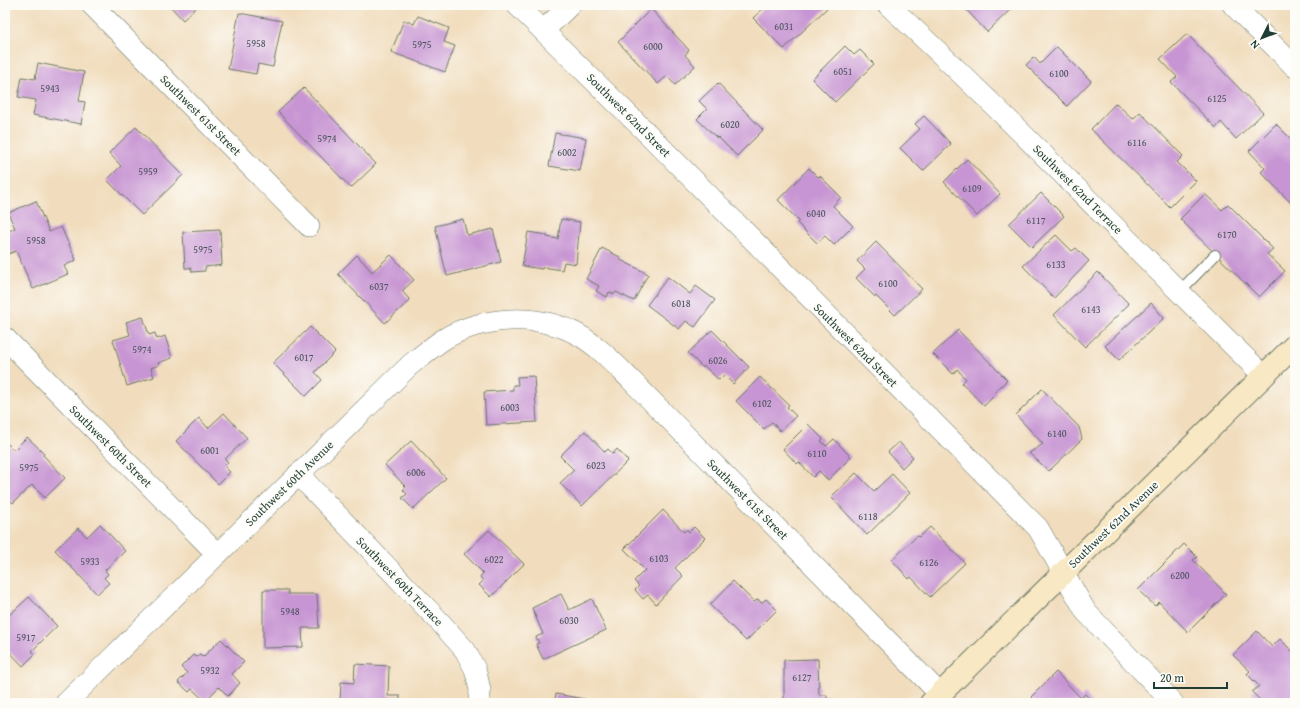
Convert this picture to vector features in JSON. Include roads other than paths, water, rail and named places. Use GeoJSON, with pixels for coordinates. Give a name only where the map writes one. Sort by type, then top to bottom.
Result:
{"type":"FeatureCollection","features":[{"type":"Feature","properties":{"kind":"street","name":"Southwest 61st Street"},"geometry":{"type":"LineString","coordinates":[[92,5],[309,226]]}},
{"type":"Feature","properties":{"kind":"street","name":"Southwest 62nd Street"},"geometry":{"type":"LineString","coordinates":[[517,5],[544,30],[1038,528],[1086,612],[1173,703]]}},
{"type":"Feature","properties":{"kind":"street"},"geometry":{"type":"LineString","coordinates":[[544,30],[570,5]]}},
{"type":"Feature","properties":{"kind":"street","name":"Southwest 62nd Terrace"},"geometry":{"type":"LineString","coordinates":[[888,5],[932,45],[1028,139],[1264,376]]}},
{"type":"Feature","properties":{"kind":"street"},"geometry":{"type":"LineString","coordinates":[[1233,5],[1295,67]]}},
{"type":"Feature","properties":{"kind":"street","name":"Southwest 60th Avenue"},"geometry":{"type":"LineString","coordinates":[[66,703],[410,365],[445,339],[461,331],[493,322],[510,320],[527,320],[542,323]]}},
{"type":"Feature","properties":{"kind":"street","name":"Southwest 61st Street"},"geometry":{"type":"LineString","coordinates":[[542,323],[576,334],[615,364],[936,699]]}},
{"type":"Feature","properties":{"kind":"street","name":"Southwest 60th Street"},"geometry":{"type":"LineString","coordinates":[[5,338],[217,554]]}},
{"type":"Feature","properties":{"kind":"street","name":"Southwest 62nd Avenue"},"geometry":{"type":"LineString","coordinates":[[936,699],[1295,345]]}},
{"type":"Feature","properties":{"kind":"street","name":"Southwest 60th Terrace"},"geometry":{"type":"LineString","coordinates":[[298,474],[465,650],[475,669],[480,690],[479,701]]}},
{"type":"Feature","properties":{"kind":"lane"},"geometry":{"type":"LineString","coordinates":[[1180,292],[1215,255]]}}]}
